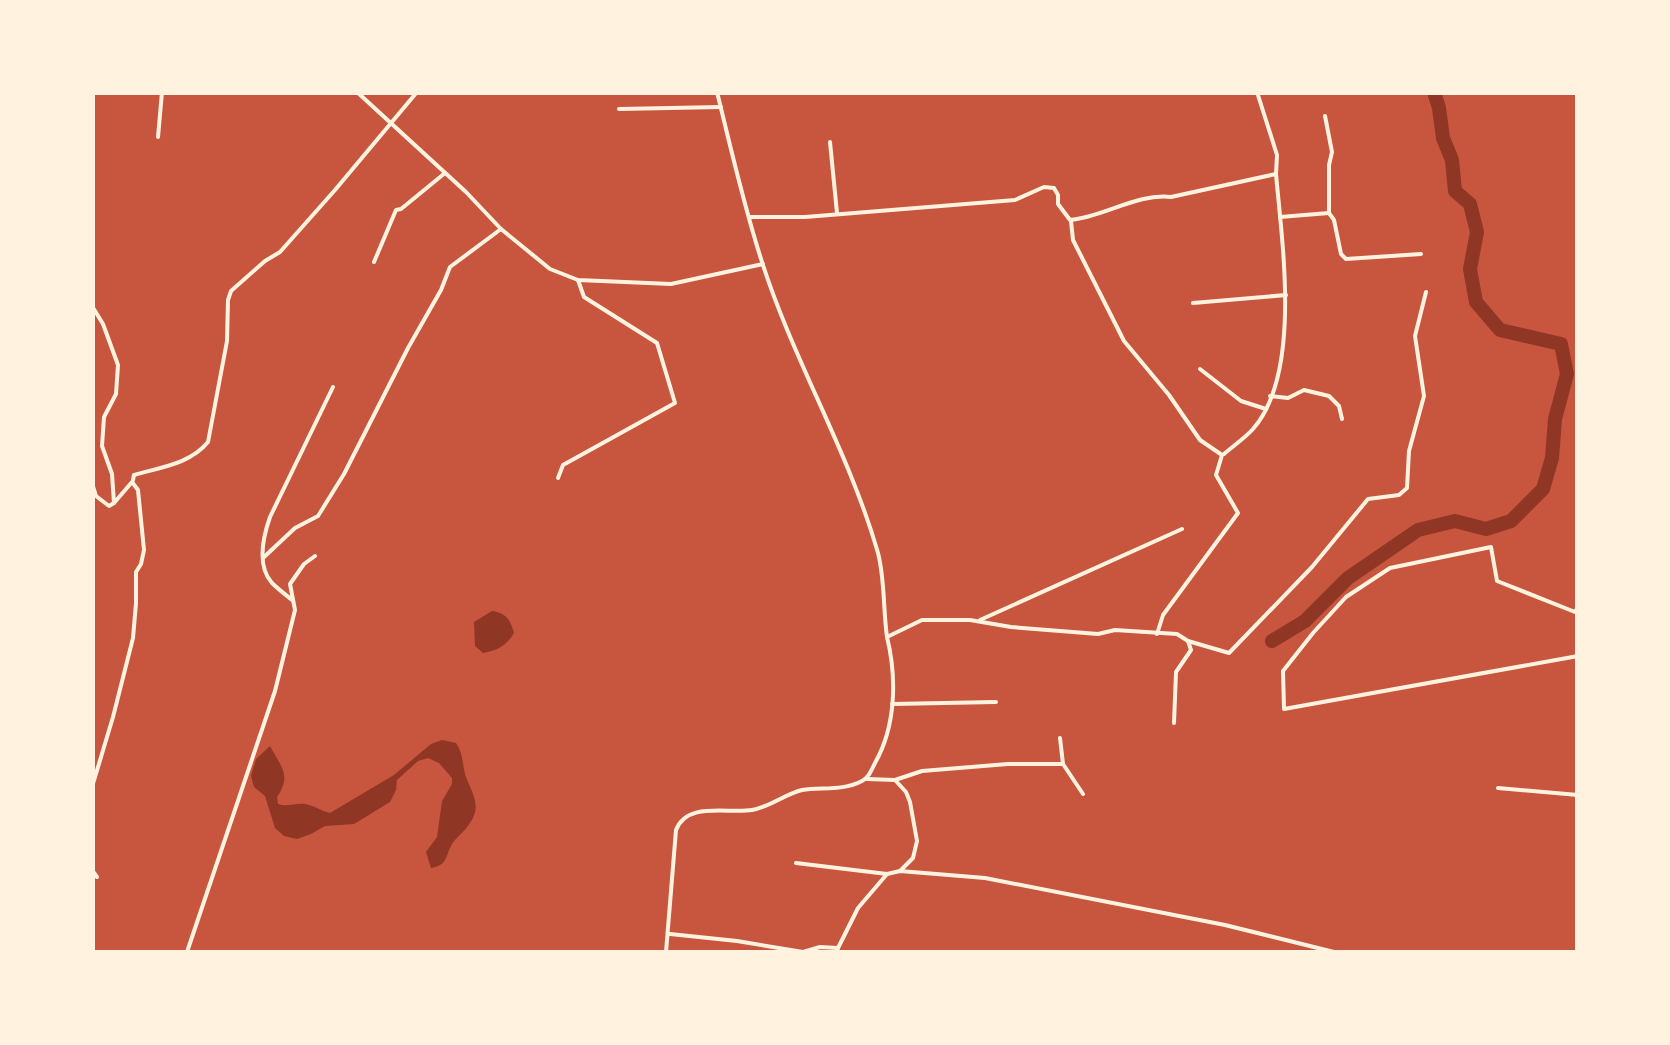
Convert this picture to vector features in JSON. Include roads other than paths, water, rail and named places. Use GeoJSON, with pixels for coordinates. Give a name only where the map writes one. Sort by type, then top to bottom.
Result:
{"type":"FeatureCollection","features":[{"type":"Feature","properties":{"kind":"street"},"geometry":{"type":"LineString","coordinates":[[158,138],[162,92]]}},
{"type":"Feature","properties":{"kind":"street"},"geometry":{"type":"LineString","coordinates":[[357,92],[500,230],[550,268],[578,280],[671,284],[762,264]]}},
{"type":"Feature","properties":{"kind":"street"},"geometry":{"type":"LineString","coordinates":[[92,484],[96,496],[109,506],[134,475],[189,459],[208,442],[228,341],[230,291],[280,252],[417,92]]}},
{"type":"Feature","properties":{"kind":"street"},"geometry":{"type":"LineString","coordinates":[[717,92],[762,264],[851,474],[884,582],[892,704],[884,748],[867,779]]}},
{"type":"Feature","properties":{"kind":"street"},"geometry":{"type":"LineString","coordinates":[[1157,634],[1163,615],[1238,512],[1216,475],[1222,455],[1252,430],[1266,409],[1279,372],[1286,294],[1276,155],[1257,92]]}},
{"type":"Feature","properties":{"kind":"street"},"geometry":{"type":"LineString","coordinates":[[619,109],[721,108]]}},
{"type":"Feature","properties":{"kind":"street"},"geometry":{"type":"LineString","coordinates":[[1325,116],[1332,152],[1329,213],[1341,254],[1346,258],[1421,254]]}},
{"type":"Feature","properties":{"kind":"street"},"geometry":{"type":"LineString","coordinates":[[830,142],[836,213]]}},
{"type":"Feature","properties":{"kind":"street"},"geometry":{"type":"LineString","coordinates":[[374,262],[396,210],[445,173]]}},
{"type":"Feature","properties":{"kind":"street"},"geometry":{"type":"LineString","coordinates":[[1070,220],[1160,196],[1171,197],[1276,174]]}},
{"type":"Feature","properties":{"kind":"street"},"geometry":{"type":"LineString","coordinates":[[749,217],[805,217],[1015,200],[1044,187],[1054,188],[1058,204],[1070,220],[1072,240],[1124,341],[1200,440],[1222,455]]}},
{"type":"Feature","properties":{"kind":"street"},"geometry":{"type":"LineString","coordinates":[[1280,217],[1329,213]]}},
{"type":"Feature","properties":{"kind":"street"},"geometry":{"type":"LineString","coordinates":[[263,558],[294,528],[318,516],[344,474],[450,267],[500,230]]}},
{"type":"Feature","properties":{"kind":"street"},"geometry":{"type":"LineString","coordinates":[[558,478],[562,465],[675,403],[657,343],[584,297],[578,280]]}},
{"type":"Feature","properties":{"kind":"street"},"geometry":{"type":"LineString","coordinates":[[887,637],[922,620],[980,620],[1039,630],[1177,634],[1229,653],[1312,567],[1368,499],[1399,495],[1407,488],[1409,451],[1424,396],[1415,336],[1426,292]]}},
{"type":"Feature","properties":{"kind":"street"},"geometry":{"type":"LineString","coordinates":[[1193,304],[1286,294]]}},
{"type":"Feature","properties":{"kind":"street"},"geometry":{"type":"LineString","coordinates":[[92,306],[118,365],[116,394],[104,417],[102,446],[112,474],[114,503]]}},
{"type":"Feature","properties":{"kind":"street"},"geometry":{"type":"LineString","coordinates":[[1200,369],[1242,401],[1266,409]]}},
{"type":"Feature","properties":{"kind":"street"},"geometry":{"type":"LineString","coordinates":[[293,600],[269,580],[263,538],[333,387]]}},
{"type":"Feature","properties":{"kind":"street"},"geometry":{"type":"LineString","coordinates":[[1270,396],[1288,398],[1304,390],[1329,396],[1339,406],[1342,419]]}},
{"type":"Feature","properties":{"kind":"street"},"geometry":{"type":"LineString","coordinates":[[92,788],[132,638],[136,572],[144,550],[138,490],[132,482]]}},
{"type":"Feature","properties":{"kind":"street"},"geometry":{"type":"LineString","coordinates":[[980,620],[1182,529]]}},
{"type":"Feature","properties":{"kind":"street"},"geometry":{"type":"LineString","coordinates":[[1578,607],[1575,612],[1497,581],[1490,547],[1390,568],[1346,597],[1284,671],[1284,709],[1578,656]]}},
{"type":"Feature","properties":{"kind":"street"},"geometry":{"type":"LineString","coordinates":[[187,952],[276,691],[295,610],[290,584],[315,556]]}},
{"type":"Feature","properties":{"kind":"street"},"geometry":{"type":"LineString","coordinates":[[1174,723],[1176,672],[1191,650],[1188,641]]}},
{"type":"Feature","properties":{"kind":"street"},"geometry":{"type":"LineString","coordinates":[[892,704],[996,702]]}},
{"type":"Feature","properties":{"kind":"street"},"geometry":{"type":"LineString","coordinates":[[1060,738],[1063,764],[1083,794]]}},
{"type":"Feature","properties":{"kind":"street"},"geometry":{"type":"LineString","coordinates":[[666,952],[676,830],[686,817],[709,810],[752,810],[798,791],[848,787],[867,779],[895,780],[922,771],[1063,764]]}},
{"type":"Feature","properties":{"kind":"street"},"geometry":{"type":"LineString","coordinates":[[895,780],[910,802],[917,841],[913,858],[900,871]]}},
{"type":"Feature","properties":{"kind":"street"},"geometry":{"type":"LineString","coordinates":[[1498,788],[1578,795]]}},
{"type":"Feature","properties":{"kind":"street"},"geometry":{"type":"LineString","coordinates":[[796,863],[887,874],[900,871],[986,878],[1225,925],[1334,952]]}},
{"type":"Feature","properties":{"kind":"street"},"geometry":{"type":"LineString","coordinates":[[92,870],[97,877]]}},
{"type":"Feature","properties":{"kind":"street"},"geometry":{"type":"LineString","coordinates":[[668,934],[804,952],[820,947],[837,950],[858,908],[887,874]]}},
{"type":"Feature","properties":{"kind":"waterway"},"geometry":{"type":"LineString","coordinates":[[1272,641],[1305,621],[1348,578],[1418,530],[1455,521],[1486,529],[1511,521],[1543,489],[1567,374],[1561,344],[1500,330],[1476,302],[1470,269],[1477,232],[1470,204],[1455,191],[1452,160],[1443,138],[1434,92]]}}]}
